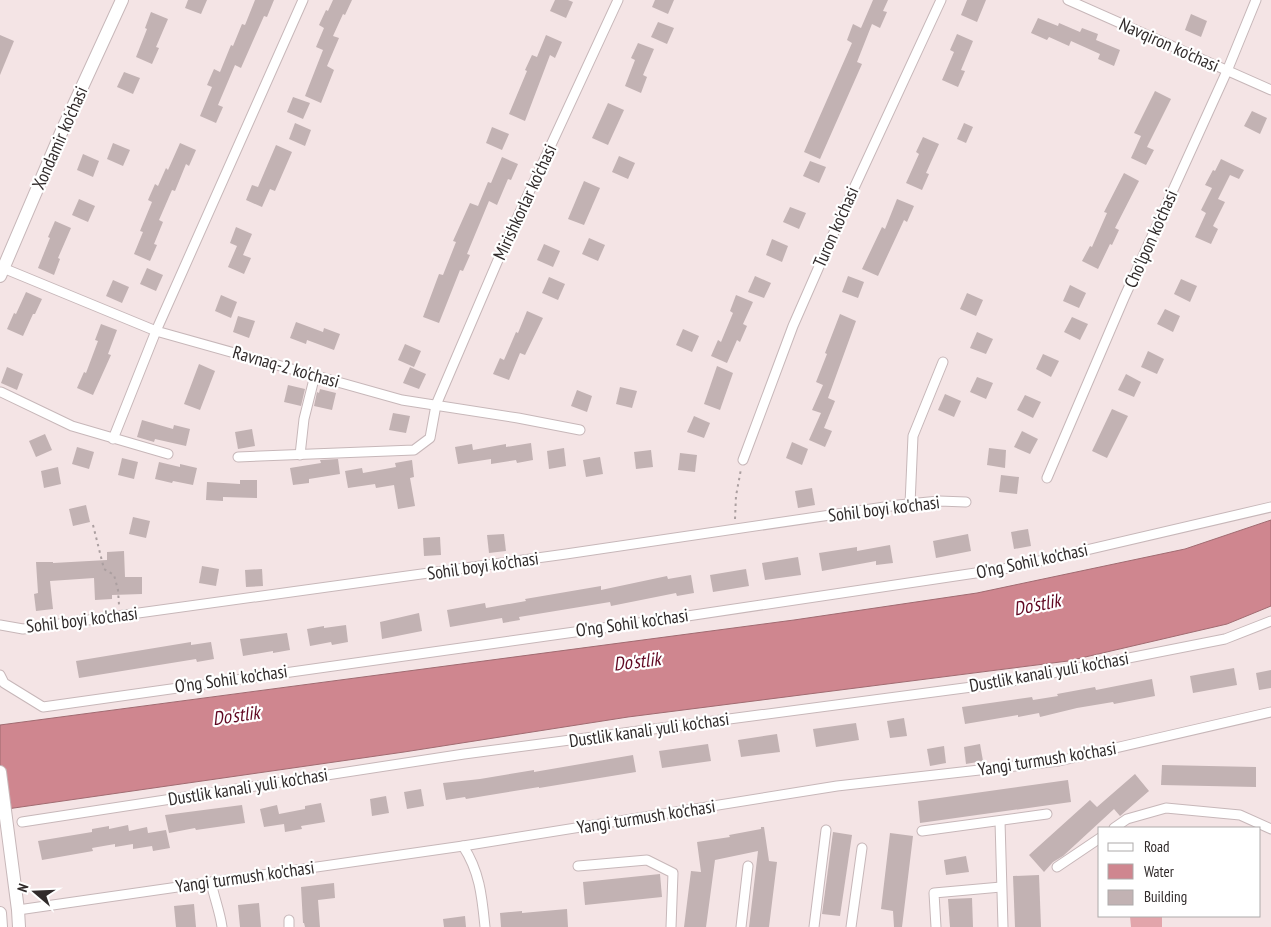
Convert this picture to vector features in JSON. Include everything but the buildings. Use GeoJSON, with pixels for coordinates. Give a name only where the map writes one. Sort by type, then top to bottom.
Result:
{"type":"FeatureCollection","features":[{"type":"Feature","properties":{"kind":"main road","name":"Xondamir ko'chasi"},"geometry":{"type":"LineString","coordinates":[[2,272],[61,133],[122,0]]}},
{"type":"Feature","properties":{"kind":"main road"},"geometry":{"type":"LineString","coordinates":[[0,772],[19,927]]}},
{"type":"Feature","properties":{"kind":"main road"},"geometry":{"type":"LineString","coordinates":[[0,913],[1,927]]}},
{"type":"Feature","properties":{"kind":"street"},"geometry":{"type":"LineString","coordinates":[[113,439],[156,331],[303,0]]}},
{"type":"Feature","properties":{"kind":"street","name":"Mirishkorlar ko'chasi"},"geometry":{"type":"LineString","coordinates":[[238,457],[414,450],[430,438],[436,405],[501,253],[618,0]]}},
{"type":"Feature","properties":{"kind":"street","name":"Turon ko'chasi"},"geometry":{"type":"LineString","coordinates":[[743,460],[793,326],[842,214],[941,0]]}},
{"type":"Feature","properties":{"kind":"street","name":"Navqiron ko'chasi"},"geometry":{"type":"LineString","coordinates":[[1068,0],[1271,90]]}},
{"type":"Feature","properties":{"kind":"street","name":"Cho'lpon ko'chasi"},"geometry":{"type":"LineString","coordinates":[[1047,478],[1124,298],[1227,70],[1256,0]]}},
{"type":"Feature","properties":{"kind":"street","name":"Ravnaq-2 ko'chasi"},"geometry":{"type":"LineString","coordinates":[[2,272],[156,331],[402,400],[580,430]]}},
{"type":"Feature","properties":{"kind":"street"},"geometry":{"type":"LineString","coordinates":[[910,504],[913,436],[943,362]]}},
{"type":"Feature","properties":{"kind":"street"},"geometry":{"type":"LineString","coordinates":[[300,455],[304,419],[315,375]]}},
{"type":"Feature","properties":{"kind":"street"},"geometry":{"type":"LineString","coordinates":[[1,392],[72,426],[168,454]]}},
{"type":"Feature","properties":{"kind":"street","name":"Sohil boyi ko'chasi"},"geometry":{"type":"LineString","coordinates":[[0,625],[23,630],[120,615],[557,556],[910,504],[939,501],[966,502]]}},
{"type":"Feature","properties":{"kind":"street","name":"O'ng Sohil ko'chasi"},"geometry":{"type":"LineString","coordinates":[[0,675],[4,684],[43,707],[674,618],[1009,568],[1271,507]]}},
{"type":"Feature","properties":{"kind":"street","name":"Dustlik kanali yuli ko'chasi"},"geometry":{"type":"LineString","coordinates":[[22,822],[464,754],[1002,683],[1226,639],[1271,621]]}},
{"type":"Feature","properties":{"kind":"street","name":"Yangi turmush ko'chasi"},"geometry":{"type":"LineString","coordinates":[[18,910],[463,846],[837,786],[1059,761],[1271,712]]}},
{"type":"Feature","properties":{"kind":"street"},"geometry":{"type":"LineString","coordinates":[[1115,827],[1127,819],[1166,808],[1240,815],[1271,830]]}},
{"type":"Feature","properties":{"kind":"street"},"geometry":{"type":"LineString","coordinates":[[922,831],[1047,814]]}},
{"type":"Feature","properties":{"kind":"street"},"geometry":{"type":"LineString","coordinates":[[1000,821],[1003,927]]}},
{"type":"Feature","properties":{"kind":"street"},"geometry":{"type":"LineString","coordinates":[[814,927],[826,830]]}},
{"type":"Feature","properties":{"kind":"street"},"geometry":{"type":"LineString","coordinates":[[1057,867],[1098,839]]}},
{"type":"Feature","properties":{"kind":"street"},"geometry":{"type":"LineString","coordinates":[[463,846],[473,861],[481,888],[485,927]]}},
{"type":"Feature","properties":{"kind":"street"},"geometry":{"type":"LineString","coordinates":[[851,927],[862,848]]}},
{"type":"Feature","properties":{"kind":"street"},"geometry":{"type":"LineString","coordinates":[[578,866],[647,860],[673,873],[671,927]]}},
{"type":"Feature","properties":{"kind":"street"},"geometry":{"type":"LineString","coordinates":[[741,927],[748,866]]}},
{"type":"Feature","properties":{"kind":"street"},"geometry":{"type":"LineString","coordinates":[[211,882],[222,927]]}},
{"type":"Feature","properties":{"kind":"street"},"geometry":{"type":"LineString","coordinates":[[936,927],[934,893],[1001,887]]}},
{"type":"Feature","properties":{"kind":"path"},"geometry":{"type":"LineString","coordinates":[[735,529],[736,496],[743,460]]}},
{"type":"Feature","properties":{"kind":"path"},"geometry":{"type":"LineString","coordinates":[[93,525],[104,569],[114,575],[118,590],[120,615]]}},
{"type":"Feature","properties":{"kind":"shaded area"},"geometry":{"type":"Polygon","coordinates":[[[1130,917],[1162,917],[1162,927],[1131,927],[1130,917]]]}},
{"type":"Feature","properties":{"kind":"water","name":"Do'stlik"},"geometry":{"type":"Polygon","coordinates":[[[1271,520],[1271,606],[1227,624],[1068,661],[628,717],[404,752],[0,810],[0,725],[794,620],[977,593],[1185,549],[1271,520]]]}}]}
